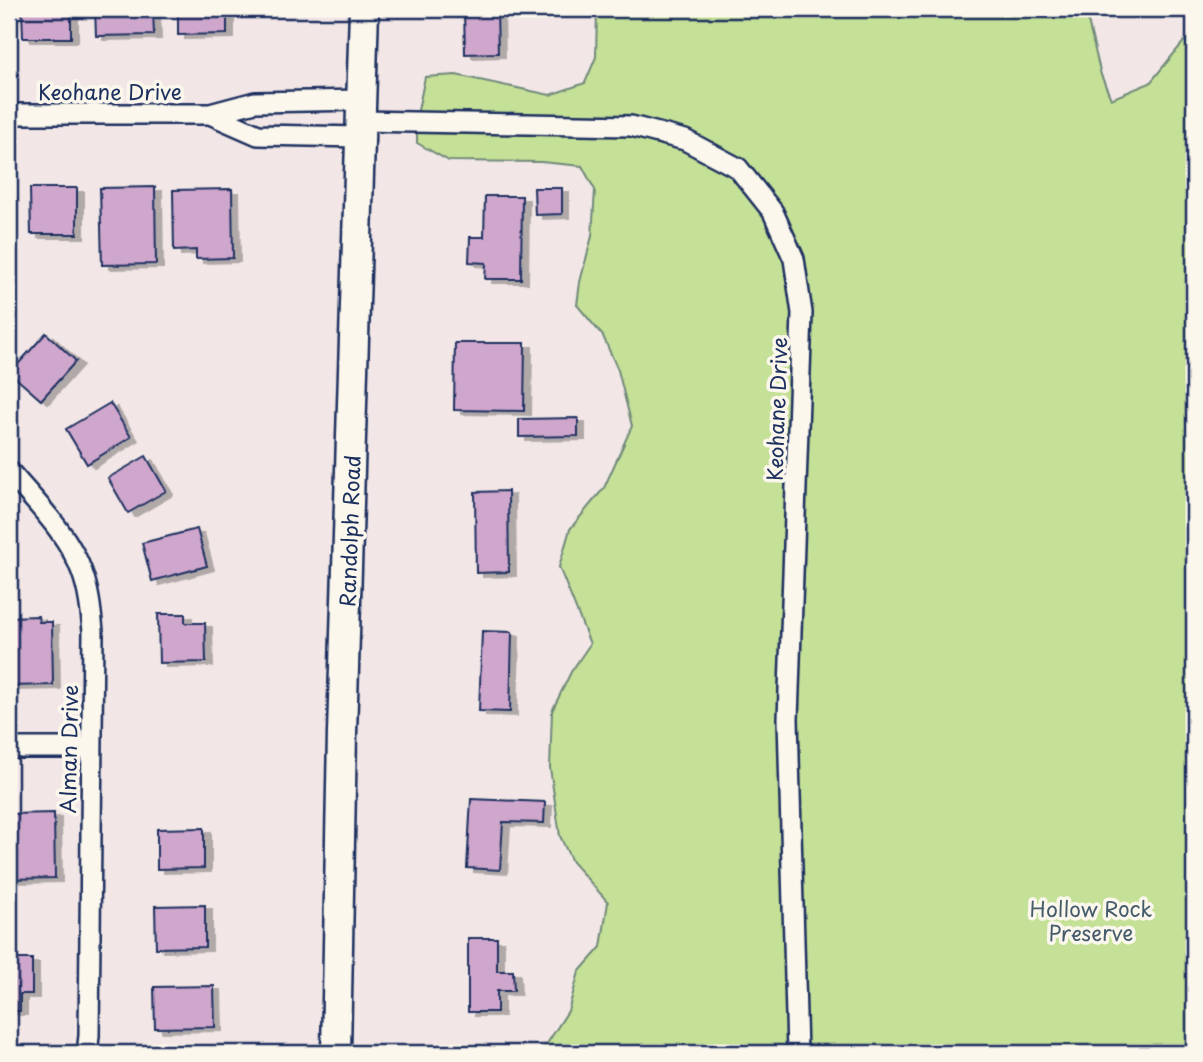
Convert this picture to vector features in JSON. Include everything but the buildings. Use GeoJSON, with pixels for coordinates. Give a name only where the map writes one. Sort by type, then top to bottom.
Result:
{"type":"FeatureCollection","features":[{"type":"Feature","properties":{"kind":"street","name":"Randolph Road"},"geometry":{"type":"LineString","coordinates":[[336,1053],[364,9]]}},
{"type":"Feature","properties":{"kind":"street","name":"Keohane Drive"},"geometry":{"type":"LineString","coordinates":[[9,114],[210,114],[255,102],[361,120],[631,126],[685,140],[737,168],[774,212],[794,259],[802,313],[788,719],[797,1053]]}},
{"type":"Feature","properties":{"kind":"street","name":"Keohane Drive"},"geometry":{"type":"LineString","coordinates":[[210,114],[258,135],[361,120]]}},
{"type":"Feature","properties":{"kind":"street","name":"Alman Drive"},"geometry":{"type":"LineString","coordinates":[[9,471],[69,546],[82,572],[89,599],[93,631],[87,1053]]}},
{"type":"Feature","properties":{"kind":"street"},"geometry":{"type":"LineString","coordinates":[[9,748],[91,748]]}},
{"type":"Feature","properties":{"kind":"green space","name":"Hollow Rock Preserve"},"geometry":{"type":"Polygon","coordinates":[[[597,9],[1085,9],[1101,75],[1111,99],[1150,83],[1185,40],[1194,63],[1194,1053],[541,1053],[568,1011],[579,972],[601,947],[608,902],[572,862],[560,836],[550,768],[552,711],[571,672],[590,644],[559,567],[570,529],[604,488],[632,426],[618,370],[603,336],[577,305],[592,236],[595,190],[582,166],[541,162],[449,161],[417,143],[417,115],[425,77],[456,75],[550,95],[585,83],[596,57],[597,9]]]}}]}
